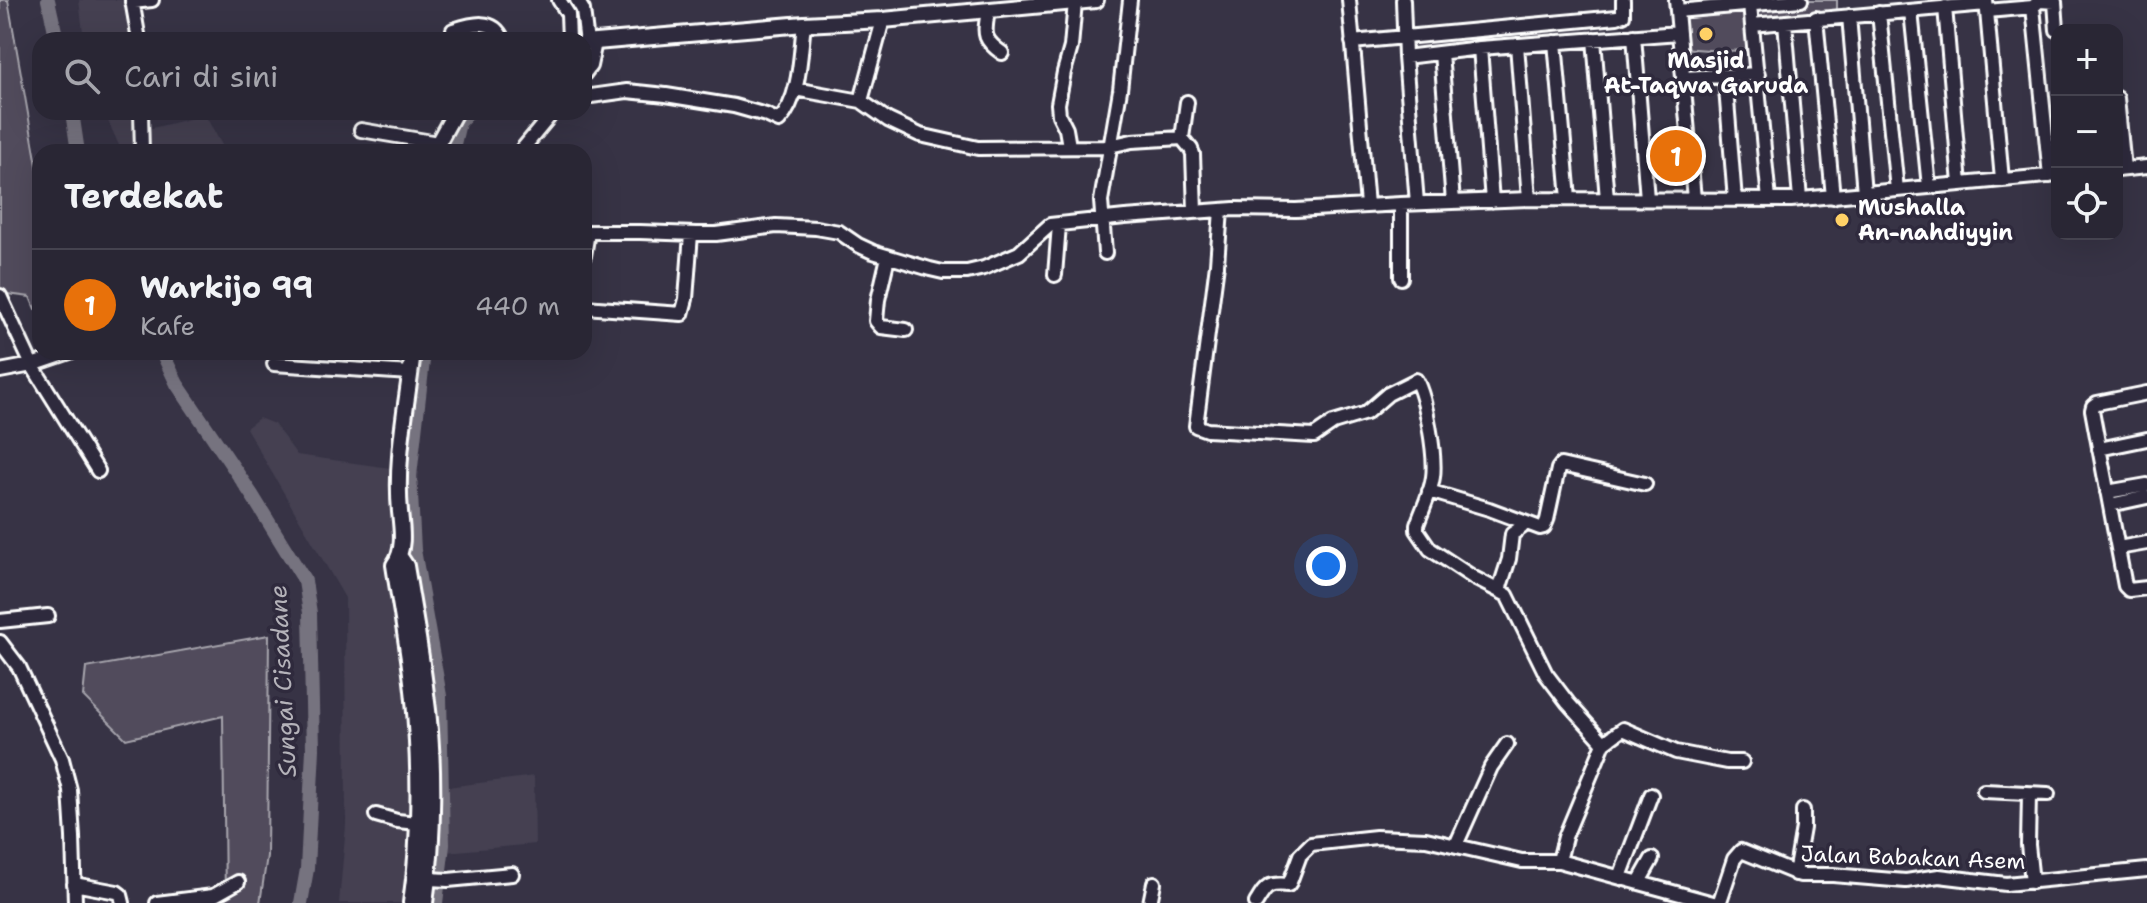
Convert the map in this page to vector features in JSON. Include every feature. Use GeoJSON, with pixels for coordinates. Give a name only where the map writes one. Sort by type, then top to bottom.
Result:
{"type":"FeatureCollection","features":[{"type":"Feature","properties":{"kind":"main road"},"geometry":{"type":"LineString","coordinates":[[592,43],[1096,0]]}},
{"type":"Feature","properties":{"kind":"main road"},"geometry":{"type":"LineString","coordinates":[[439,144],[451,120]]}},
{"type":"Feature","properties":{"kind":"main road"},"geometry":{"type":"LineString","coordinates":[[411,903],[418,823],[414,699],[394,565],[400,557],[402,531],[398,473],[412,360]]}},
{"type":"Feature","properties":{"kind":"main road"},"geometry":{"type":"LineString","coordinates":[[400,557],[406,566],[427,697],[431,879],[425,903]]}},
{"type":"Feature","properties":{"kind":"street"},"geometry":{"type":"LineString","coordinates":[[138,32],[132,1],[152,0]]}},
{"type":"Feature","properties":{"kind":"street"},"geometry":{"type":"LineString","coordinates":[[559,0],[568,14],[569,32]]}},
{"type":"Feature","properties":{"kind":"street"},"geometry":{"type":"LineString","coordinates":[[577,0],[583,10],[587,32]]}},
{"type":"Feature","properties":{"kind":"street"},"geometry":{"type":"LineString","coordinates":[[1105,253],[1101,201],[1120,90],[1130,0]]}},
{"type":"Feature","properties":{"kind":"street"},"geometry":{"type":"LineString","coordinates":[[1349,0],[1367,205]]}},
{"type":"Feature","properties":{"kind":"street"},"geometry":{"type":"LineString","coordinates":[[1403,0],[1417,203]]}},
{"type":"Feature","properties":{"kind":"street"},"geometry":{"type":"LineString","coordinates":[[1352,42],[1620,17],[1623,15],[1623,0]]}},
{"type":"Feature","properties":{"kind":"street"},"geometry":{"type":"LineString","coordinates":[[1694,199],[1676,6],[1750,5],[1801,0]]}},
{"type":"Feature","properties":{"kind":"street"},"geometry":{"type":"LineString","coordinates":[[1069,146],[1058,104],[1071,47],[1075,2]]}},
{"type":"Feature","properties":{"kind":"street"},"geometry":{"type":"LineString","coordinates":[[1752,25],[1911,11],[1938,5],[2037,2],[2055,2],[2057,24]]}},
{"type":"Feature","properties":{"kind":"street"},"geometry":{"type":"LineString","coordinates":[[2037,2],[2052,168]]}},
{"type":"Feature","properties":{"kind":"street"},"geometry":{"type":"LineString","coordinates":[[1750,5],[1769,200]]}},
{"type":"Feature","properties":{"kind":"street"},"geometry":{"type":"LineString","coordinates":[[1938,5],[1960,184]]}},
{"type":"Feature","properties":{"kind":"street"},"geometry":{"type":"LineString","coordinates":[[1986,5],[2002,180]]}},
{"type":"Feature","properties":{"kind":"street"},"geometry":{"type":"LineString","coordinates":[[988,10],[985,38],[1002,53]]}},
{"type":"Feature","properties":{"kind":"street"},"geometry":{"type":"LineString","coordinates":[[1911,11],[1929,187]]}},
{"type":"Feature","properties":{"kind":"street"},"geometry":{"type":"LineString","coordinates":[[1879,13],[1897,190]]}},
{"type":"Feature","properties":{"kind":"street"},"geometry":{"type":"LineString","coordinates":[[1849,16],[1864,193]]}},
{"type":"Feature","properties":{"kind":"street"},"geometry":{"type":"LineString","coordinates":[[1816,18],[1833,197]]}},
{"type":"Feature","properties":{"kind":"street"},"geometry":{"type":"LineString","coordinates":[[861,101],[883,20]]}},
{"type":"Feature","properties":{"kind":"street"},"geometry":{"type":"LineString","coordinates":[[1582,20],[1589,39],[1607,199]]}},
{"type":"Feature","properties":{"kind":"street"},"geometry":{"type":"LineString","coordinates":[[1785,22],[1800,199]]}},
{"type":"Feature","properties":{"kind":"street"},"geometry":{"type":"LineString","coordinates":[[453,30],[469,24],[489,24],[498,32]]}},
{"type":"Feature","properties":{"kind":"street"},"geometry":{"type":"LineString","coordinates":[[592,96],[627,91],[666,95],[734,106],[779,121],[789,107],[795,89],[804,24]]}},
{"type":"Feature","properties":{"kind":"street"},"geometry":{"type":"LineString","coordinates":[[1405,57],[1480,48],[1679,33]]}},
{"type":"Feature","properties":{"kind":"street"},"geometry":{"type":"LineString","coordinates":[[1634,36],[1647,199]]}},
{"type":"Feature","properties":{"kind":"street"},"geometry":{"type":"LineString","coordinates":[[1555,42],[1569,199]]}},
{"type":"Feature","properties":{"kind":"street"},"geometry":{"type":"LineString","coordinates":[[1517,45],[1529,199]]}},
{"type":"Feature","properties":{"kind":"street"},"geometry":{"type":"LineString","coordinates":[[1480,48],[1492,201]]}},
{"type":"Feature","properties":{"kind":"street"},"geometry":{"type":"LineString","coordinates":[[1441,53],[1453,202]]}},
{"type":"Feature","properties":{"kind":"street"},"geometry":{"type":"LineString","coordinates":[[1684,78],[1758,74]]}},
{"type":"Feature","properties":{"kind":"street"},"geometry":{"type":"LineString","coordinates":[[1725,76],[1735,200]]}},
{"type":"Feature","properties":{"kind":"street"},"geometry":{"type":"LineString","coordinates":[[795,89],[861,101],[888,120],[932,139],[978,148],[1110,145],[1182,138]]}},
{"type":"Feature","properties":{"kind":"street"},"geometry":{"type":"LineString","coordinates":[[1187,102],[1182,138],[1193,154],[1195,211]]}},
{"type":"Feature","properties":{"kind":"street"},"geometry":{"type":"LineString","coordinates":[[141,120],[142,144]]}},
{"type":"Feature","properties":{"kind":"street"},"geometry":{"type":"LineString","coordinates":[[527,144],[546,120]]}},
{"type":"Feature","properties":{"kind":"street"},"geometry":{"type":"LineString","coordinates":[[361,130],[424,144]]}},
{"type":"Feature","properties":{"kind":"street"},"geometry":{"type":"LineString","coordinates":[[2123,169],[2147,167]]}},
{"type":"Feature","properties":{"kind":"street"},"geometry":{"type":"LineString","coordinates":[[592,232],[716,234],[776,226],[816,228],[839,232],[858,245],[888,257],[943,272],[967,272],[1019,253],[1047,227],[1195,211],[1250,208],[1296,210],[1529,199],[1800,199],[2051,175]]}},
{"type":"Feature","properties":{"kind":"street"},"geometry":{"type":"LineString","coordinates":[[1401,204],[1401,278]]}},
{"type":"Feature","properties":{"kind":"street"},"geometry":{"type":"LineString","coordinates":[[1221,210],[1196,426],[1207,430],[1314,436],[1333,423],[1362,415],[1388,394],[1416,380],[1430,434],[1433,478],[1417,530],[1430,549],[1444,560],[1507,595],[1546,674],[1604,743]]}},
{"type":"Feature","properties":{"kind":"street"},"geometry":{"type":"LineString","coordinates":[[1055,275],[1059,225]]}},
{"type":"Feature","properties":{"kind":"street"},"geometry":{"type":"LineString","coordinates":[[592,308],[683,313],[691,234]]}},
{"type":"Feature","properties":{"kind":"street"},"geometry":{"type":"LineString","coordinates":[[888,257],[876,321],[881,327],[906,330]]}},
{"type":"Feature","properties":{"kind":"street"},"geometry":{"type":"LineString","coordinates":[[0,296],[32,365],[98,471]]}},
{"type":"Feature","properties":{"kind":"street"},"geometry":{"type":"LineString","coordinates":[[0,371],[47,360]]}},
{"type":"Feature","properties":{"kind":"street"},"geometry":{"type":"LineString","coordinates":[[274,364],[410,373]]}},
{"type":"Feature","properties":{"kind":"street"},"geometry":{"type":"LineString","coordinates":[[2147,393],[2094,404],[2092,410],[2127,589],[2147,588]]}},
{"type":"Feature","properties":{"kind":"street"},"geometry":{"type":"LineString","coordinates":[[2099,449],[2147,439]]}},
{"type":"Feature","properties":{"kind":"street"},"geometry":{"type":"LineString","coordinates":[[1429,491],[1540,528],[1544,527],[1561,465],[1645,484]]}},
{"type":"Feature","properties":{"kind":"street"},"geometry":{"type":"LineString","coordinates":[[2108,498],[2147,485]]}},
{"type":"Feature","properties":{"kind":"street"},"geometry":{"type":"LineString","coordinates":[[2108,498],[2147,497]]}},
{"type":"Feature","properties":{"kind":"street"},"geometry":{"type":"LineString","coordinates":[[1499,590],[1509,559],[1512,534],[1524,524]]}},
{"type":"Feature","properties":{"kind":"street"},"geometry":{"type":"LineString","coordinates":[[2118,548],[2147,543]]}},
{"type":"Feature","properties":{"kind":"street"},"geometry":{"type":"LineString","coordinates":[[0,621],[48,616]]}},
{"type":"Feature","properties":{"kind":"street"},"geometry":{"type":"LineString","coordinates":[[0,642],[19,667],[62,759],[70,790],[75,903]]}},
{"type":"Feature","properties":{"kind":"street"},"geometry":{"type":"LineString","coordinates":[[1559,861],[1565,837],[1604,743],[1623,729],[1676,752],[1742,762]]}},
{"type":"Feature","properties":{"kind":"street"},"geometry":{"type":"LineString","coordinates":[[1456,845],[1491,767],[1507,744]]}},
{"type":"Feature","properties":{"kind":"street"},"geometry":{"type":"LineString","coordinates":[[1984,791],[2048,794]]}},
{"type":"Feature","properties":{"kind":"street"},"geometry":{"type":"LineString","coordinates":[[2029,794],[2028,845],[2032,882]]}},
{"type":"Feature","properties":{"kind":"street"},"geometry":{"type":"LineString","coordinates":[[1620,877],[1651,795]]}},
{"type":"Feature","properties":{"kind":"street"},"geometry":{"type":"LineString","coordinates":[[1795,874],[1803,810]]}},
{"type":"Feature","properties":{"kind":"street"},"geometry":{"type":"LineString","coordinates":[[376,815],[418,823]]}},
{"type":"Feature","properties":{"kind":"street","name":"Jalan Babakan Asem"},"geometry":{"type":"LineString","coordinates":[[1256,903],[1265,887],[1288,885],[1300,855],[1311,844],[1401,837],[1426,839],[1522,861],[1559,861],[1715,903],[1720,901],[1739,851],[1748,852],[1795,874],[1906,881],[1939,876],[2006,884],[2147,870]]}},
{"type":"Feature","properties":{"kind":"street"},"geometry":{"type":"LineString","coordinates":[[1639,882],[1652,859]]}},
{"type":"Feature","properties":{"kind":"street"},"geometry":{"type":"LineString","coordinates":[[431,879],[512,874]]}},
{"type":"Feature","properties":{"kind":"street"},"geometry":{"type":"LineString","coordinates":[[157,903],[194,901],[213,896],[238,882]]}},
{"type":"Feature","properties":{"kind":"street"},"geometry":{"type":"LineString","coordinates":[[1150,903],[1154,883]]}},
{"type":"Feature","properties":{"kind":"street"},"geometry":{"type":"LineString","coordinates":[[74,884],[117,892],[123,903]]}},
{"type":"Feature","properties":{"kind":"shaded area"},"geometry":{"type":"Polygon","coordinates":[[[0,0],[8,0],[33,144],[32,302],[30,297],[0,293],[0,0]]]}},
{"type":"Feature","properties":{"kind":"shaded area"},"geometry":{"type":"Polygon","coordinates":[[[79,0],[132,0],[135,32],[83,32],[79,0]]]}},
{"type":"Feature","properties":{"kind":"shaded area"},"geometry":{"type":"Polygon","coordinates":[[[1837,0],[1837,15],[1753,24],[1752,4],[1837,0]]]}},
{"type":"Feature","properties":{"kind":"shaded area"},"geometry":{"type":"Polygon","coordinates":[[[1749,7],[1752,50],[1682,48],[1680,14],[1749,7]]]}},
{"type":"Feature","properties":{"kind":"shaded area"},"geometry":{"type":"Polygon","coordinates":[[[108,120],[146,120],[148,129],[185,120],[208,120],[221,144],[118,144],[108,120]]]}},
{"type":"Feature","properties":{"kind":"shaded area"},"geometry":{"type":"Polygon","coordinates":[[[259,418],[274,424],[297,455],[419,472],[415,518],[442,702],[447,787],[534,776],[535,844],[446,852],[440,903],[339,903],[346,825],[345,598],[246,428],[259,418]]]}},
{"type":"Feature","properties":{"kind":"shaded area"},"geometry":{"type":"Polygon","coordinates":[[[269,635],[267,856],[260,903],[225,903],[223,716],[126,739],[83,696],[86,668],[269,635]]]}},
{"type":"Feature","properties":{"kind":"waterway","name":"Sungai Cisadane"},"geometry":{"type":"LineString","coordinates":[[48,0],[55,32]]}},
{"type":"Feature","properties":{"kind":"waterway"},"geometry":{"type":"LineString","coordinates":[[569,0],[579,21],[580,32]]}},
{"type":"Feature","properties":{"kind":"waterway","name":"Sungai Cisadane"},"geometry":{"type":"LineString","coordinates":[[73,120],[77,144]]}},
{"type":"Feature","properties":{"kind":"waterway"},"geometry":{"type":"LineString","coordinates":[[454,144],[462,120]]}},
{"type":"Feature","properties":{"kind":"waterway","name":"Sungai Cisadane"},"geometry":{"type":"LineString","coordinates":[[166,360],[177,384],[252,495],[305,581],[310,613],[313,749],[307,869],[301,903]]}},
{"type":"Feature","properties":{"kind":"waterway"},"geometry":{"type":"LineString","coordinates":[[423,360],[410,476],[414,550],[440,696],[443,845],[436,903]]}},
{"type":"Feature","properties":{"kind":"place","name":"Masjid At-Taqwa Garuda"},"geometry":{"type":"Point","coordinates":[1706,34]}},
{"type":"Feature","properties":{"kind":"place","name":"Warkijo 99"},"geometry":{"type":"Point","coordinates":[1676,156]}},
{"type":"Feature","properties":{"kind":"place","name":"Mushalla An-nahdiyyin"},"geometry":{"type":"Point","coordinates":[1842,220]}}]}
